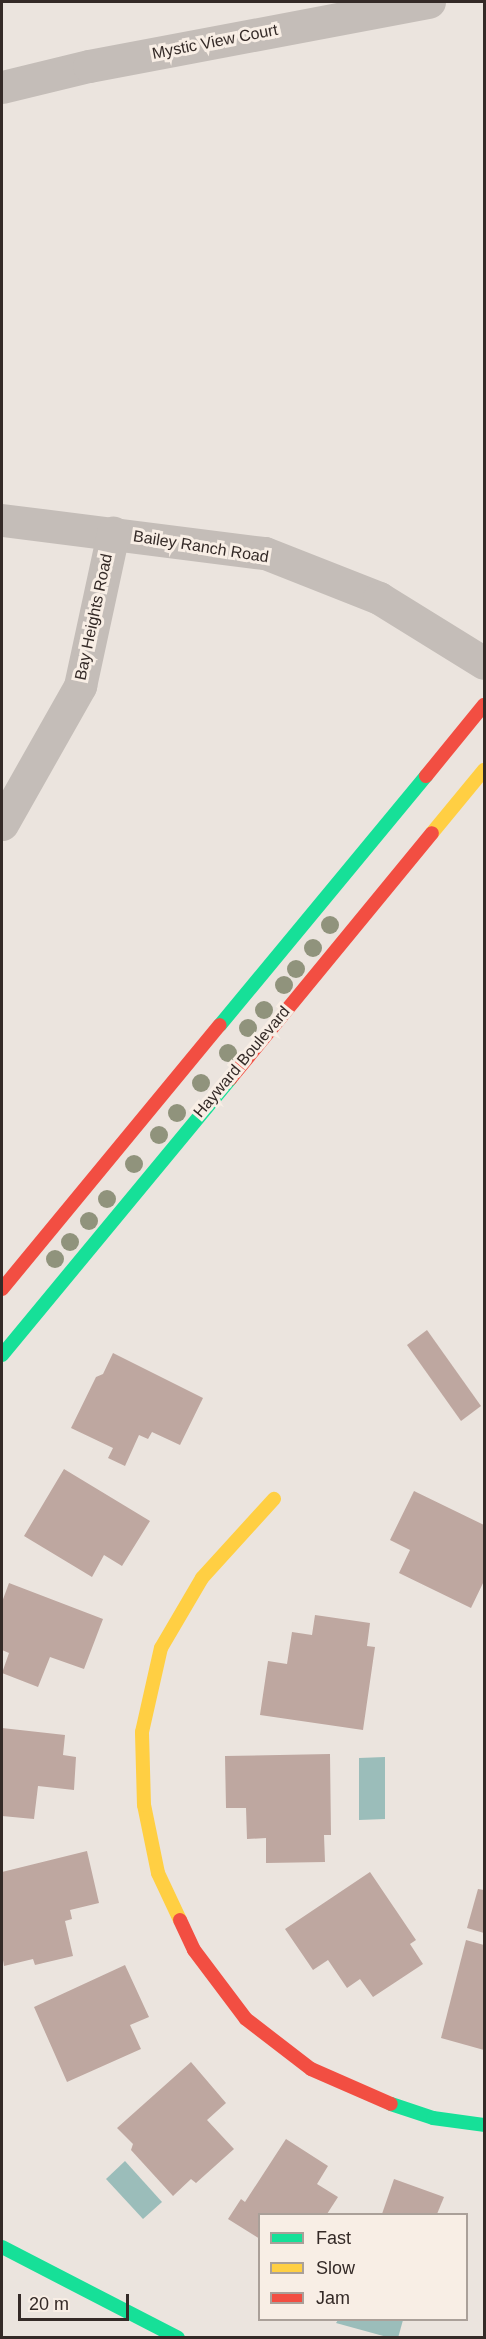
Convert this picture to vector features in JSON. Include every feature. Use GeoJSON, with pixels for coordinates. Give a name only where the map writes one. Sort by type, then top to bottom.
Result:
{"type":"FeatureCollection","features":[{"type":"Feature","properties":{"kind":"main road"},"geometry":{"type":"LineString","coordinates":[[2,1289],[484,705]]}},
{"type":"Feature","properties":{"kind":"main road","name":"Hayward Boulevard"},"geometry":{"type":"LineString","coordinates":[[2,1355],[484,770]]}},
{"type":"Feature","properties":{"kind":"main road"},"geometry":{"type":"LineString","coordinates":[[274,1499],[202,1578],[161,1648],[142,1732],[144,1805],[158,1873],[194,1950],[246,2019],[311,2069],[381,2101],[433,2118],[484,2125]]}},
{"type":"Feature","properties":{"kind":"main road"},"geometry":{"type":"LineString","coordinates":[[2,2247],[178,2337]]}},
{"type":"Feature","properties":{"kind":"street","name":"Mystic View Court"},"geometry":{"type":"LineString","coordinates":[[2,87],[89,66],[429,2]]}},
{"type":"Feature","properties":{"kind":"street","name":"Bailey Ranch Road"},"geometry":{"type":"LineString","coordinates":[[2,520],[265,553],[379,598],[484,663]]}},
{"type":"Feature","properties":{"kind":"street","name":"Bay Heights Road"},"geometry":{"type":"LineString","coordinates":[[2,824],[80,686],[113,533]]}},
{"type":"Feature","properties":{"kind":"water"},"geometry":{"type":"Polygon","coordinates":[[[385,1757],[385,1819],[359,1820],[359,1758],[385,1757]]]}},
{"type":"Feature","properties":{"kind":"water"},"geometry":{"type":"Polygon","coordinates":[[[125,2161],[162,2202],[143,2219],[106,2179],[125,2161]]]}},
{"type":"Feature","properties":{"kind":"water"},"geometry":{"type":"Polygon","coordinates":[[[337,2321],[403,2321],[398,2338],[336,2323],[337,2321]]]}},
{"type":"Feature","properties":{"kind":"building"},"geometry":{"type":"Polygon","coordinates":[[[427,1330],[481,1406],[461,1421],[407,1345],[427,1330]]]}},
{"type":"Feature","properties":{"kind":"building"},"geometry":{"type":"Polygon","coordinates":[[[113,1353],[203,1398],[180,1445],[152,1432],[148,1439],[139,1435],[125,1466],[108,1458],[113,1448],[71,1428],[96,1377],[103,1374],[113,1353]]]}},
{"type":"Feature","properties":{"kind":"building"},"geometry":{"type":"Polygon","coordinates":[[[64,1469],[150,1521],[122,1566],[104,1555],[92,1577],[24,1536],[64,1469]]]}},
{"type":"Feature","properties":{"kind":"building"},"geometry":{"type":"Polygon","coordinates":[[[414,1491],[484,1525],[484,1581],[471,1608],[399,1573],[410,1550],[390,1540],[414,1491]]]}},
{"type":"Feature","properties":{"kind":"building"},"geometry":{"type":"Polygon","coordinates":[[[9,1583],[103,1619],[84,1669],[50,1657],[38,1687],[2,1673],[9,1653],[2,1650],[2,1602],[9,1583]]]}},
{"type":"Feature","properties":{"kind":"building"},"geometry":{"type":"Polygon","coordinates":[[[315,1615],[370,1623],[367,1646],[375,1647],[363,1730],[260,1715],[268,1661],[287,1664],[292,1632],[312,1635],[315,1615]]]}},
{"type":"Feature","properties":{"kind":"building"},"geometry":{"type":"Polygon","coordinates":[[[2,1728],[65,1735],[63,1755],[76,1757],[74,1790],[38,1786],[34,1819],[2,1816],[2,1728]]]}},
{"type":"Feature","properties":{"kind":"building"},"geometry":{"type":"Polygon","coordinates":[[[330,1754],[331,1835],[324,1835],[325,1862],[266,1863],[266,1838],[247,1839],[246,1808],[226,1808],[225,1756],[330,1754]]]}},
{"type":"Feature","properties":{"kind":"building"},"geometry":{"type":"Polygon","coordinates":[[[87,1851],[99,1903],[70,1910],[72,1919],[65,1921],[73,1956],[35,1965],[33,1959],[4,1966],[2,1872],[87,1851]]]}},
{"type":"Feature","properties":{"kind":"building"},"geometry":{"type":"Polygon","coordinates":[[[370,1872],[416,1940],[410,1944],[423,1964],[373,1997],[360,1979],[347,1988],[328,1960],[313,1970],[285,1929],[370,1872]]]}},
{"type":"Feature","properties":{"kind":"building"},"geometry":{"type":"Polygon","coordinates":[[[478,1889],[484,1890],[484,1933],[467,1928],[478,1889]]]}},
{"type":"Feature","properties":{"kind":"building"},"geometry":{"type":"Polygon","coordinates":[[[466,1940],[484,1945],[484,2050],[441,2038],[466,1940]]]}},
{"type":"Feature","properties":{"kind":"building"},"geometry":{"type":"Polygon","coordinates":[[[125,1965],[149,2017],[130,2025],[141,2049],[67,2082],[34,2007],[125,1965]]]}},
{"type":"Feature","properties":{"kind":"building"},"geometry":{"type":"Polygon","coordinates":[[[191,2062],[226,2103],[207,2120],[234,2149],[196,2183],[191,2179],[173,2196],[131,2150],[133,2144],[117,2128],[191,2062]]]}},
{"type":"Feature","properties":{"kind":"building"},"geometry":{"type":"Polygon","coordinates":[[[286,2139],[328,2166],[317,2184],[338,2197],[328,2213],[258,2213],[258,2238],[228,2219],[241,2199],[245,2202],[286,2139]]]}},
{"type":"Feature","properties":{"kind":"building"},"geometry":{"type":"Polygon","coordinates":[[[394,2179],[444,2197],[437,2213],[382,2213],[394,2179]]]}},
{"type":"Feature","properties":{"kind":"traffic: fast"},"geometry":{"type":"LineString","coordinates":[[220,1025],[426,776]]}},
{"type":"Feature","properties":{"kind":"traffic: fast"},"geometry":{"type":"LineString","coordinates":[[2,1355],[230,1079]]}},
{"type":"Feature","properties":{"kind":"traffic: fast"},"geometry":{"type":"LineString","coordinates":[[391,2104],[433,2118],[484,2125]]}},
{"type":"Feature","properties":{"kind":"traffic: fast"},"geometry":{"type":"LineString","coordinates":[[2,2247],[178,2338]]}},
{"type":"Feature","properties":{"kind":"traffic: slow"},"geometry":{"type":"LineString","coordinates":[[432,833],[484,770]]}},
{"type":"Feature","properties":{"kind":"traffic: slow"},"geometry":{"type":"LineString","coordinates":[[180,1920],[158,1873],[144,1805],[142,1732],[161,1648],[202,1578],[274,1499]]}},
{"type":"Feature","properties":{"kind":"traffic: jam"},"geometry":{"type":"LineString","coordinates":[[426,776],[484,705]]}},
{"type":"Feature","properties":{"kind":"traffic: jam"},"geometry":{"type":"LineString","coordinates":[[230,1079],[432,833]]}},
{"type":"Feature","properties":{"kind":"traffic: jam"},"geometry":{"type":"LineString","coordinates":[[2,1289],[220,1025]]}},
{"type":"Feature","properties":{"kind":"traffic: jam"},"geometry":{"type":"LineString","coordinates":[[180,1920],[194,1950],[246,2019],[311,2069],[391,2104]]}}]}
